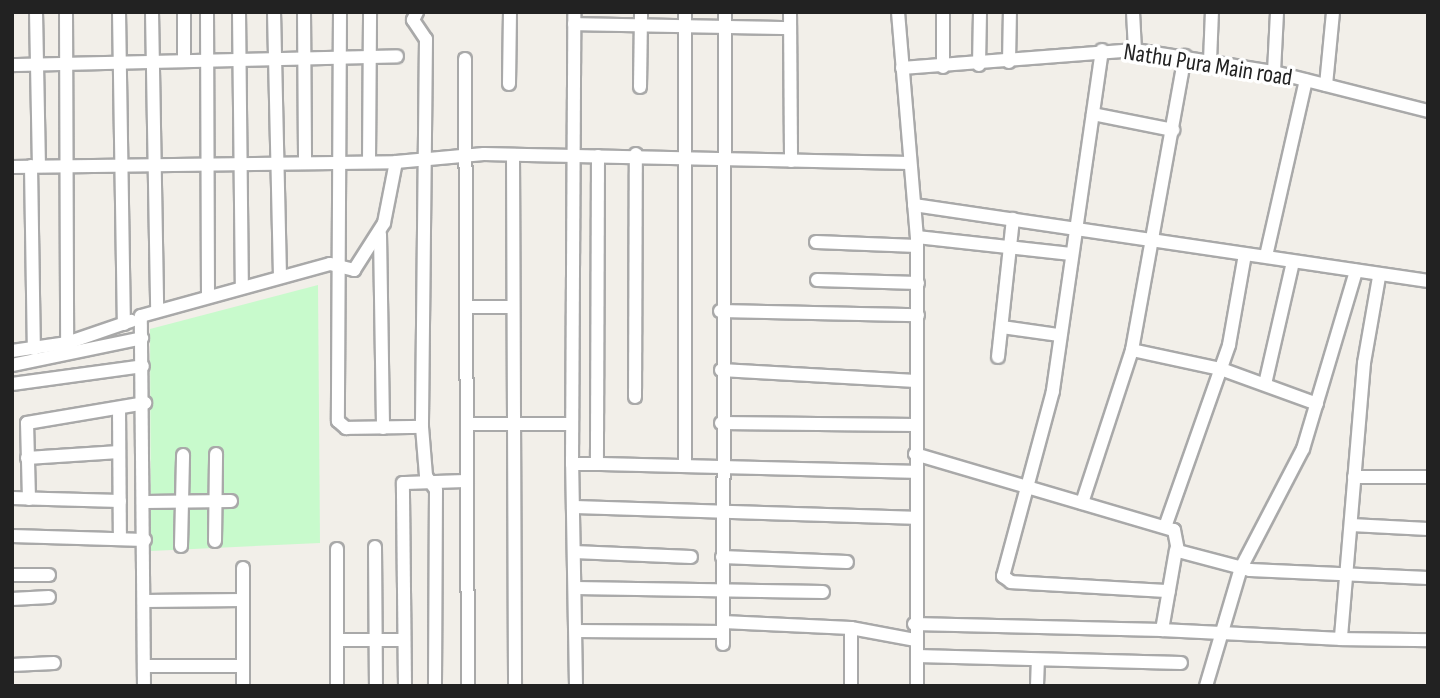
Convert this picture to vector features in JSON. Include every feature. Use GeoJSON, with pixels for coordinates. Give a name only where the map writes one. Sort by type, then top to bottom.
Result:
{"type":"FeatureCollection","features":[{"type":"Feature","properties":{"kind":"street"},"geometry":{"type":"LineString","coordinates":[[34,349],[36,12]]}},
{"type":"Feature","properties":{"kind":"street"},"geometry":{"type":"LineString","coordinates":[[66,12],[67,343]]}},
{"type":"Feature","properties":{"kind":"street"},"geometry":{"type":"LineString","coordinates":[[119,12],[124,324]]}},
{"type":"Feature","properties":{"kind":"street"},"geometry":{"type":"LineString","coordinates":[[152,12],[157,308]]}},
{"type":"Feature","properties":{"kind":"street"},"geometry":{"type":"LineString","coordinates":[[184,12],[184,60]]}},
{"type":"Feature","properties":{"kind":"street"},"geometry":{"type":"LineString","coordinates":[[207,12],[208,294]]}},
{"type":"Feature","properties":{"kind":"street"},"geometry":{"type":"LineString","coordinates":[[239,12],[242,286]]}},
{"type":"Feature","properties":{"kind":"street"},"geometry":{"type":"LineString","coordinates":[[274,12],[280,276]]}},
{"type":"Feature","properties":{"kind":"street"},"geometry":{"type":"LineString","coordinates":[[304,12],[305,162]]}},
{"type":"Feature","properties":{"kind":"street"},"geometry":{"type":"LineString","coordinates":[[340,12],[342,268],[338,421],[346,428],[422,428]]}},
{"type":"Feature","properties":{"kind":"street"},"geometry":{"type":"LineString","coordinates":[[370,12],[369,57],[385,162],[380,234],[383,428]]}},
{"type":"Feature","properties":{"kind":"street"},"geometry":{"type":"LineString","coordinates":[[509,84],[510,12]]}},
{"type":"Feature","properties":{"kind":"street"},"geometry":{"type":"LineString","coordinates":[[685,12],[685,465]]}},
{"type":"Feature","properties":{"kind":"street"},"geometry":{"type":"LineString","coordinates":[[790,12],[791,161]]}},
{"type":"Feature","properties":{"kind":"street"},"geometry":{"type":"LineString","coordinates":[[898,12],[917,241],[914,624],[917,686]]}},
{"type":"Feature","properties":{"kind":"street"},"geometry":{"type":"LineString","coordinates":[[943,12],[943,66]]}},
{"type":"Feature","properties":{"kind":"street"},"geometry":{"type":"LineString","coordinates":[[979,65],[980,12]]}},
{"type":"Feature","properties":{"kind":"street"},"geometry":{"type":"LineString","coordinates":[[1009,62],[1010,12]]}},
{"type":"Feature","properties":{"kind":"street"},"geometry":{"type":"LineString","coordinates":[[1133,12],[1135,50]]}},
{"type":"Feature","properties":{"kind":"street"},"geometry":{"type":"LineString","coordinates":[[1210,61],[1212,12]]}},
{"type":"Feature","properties":{"kind":"street"},"geometry":{"type":"LineString","coordinates":[[1274,72],[1277,12]]}},
{"type":"Feature","properties":{"kind":"street"},"geometry":{"type":"LineString","coordinates":[[1326,85],[1332,12]]}},
{"type":"Feature","properties":{"kind":"street"},"geometry":{"type":"LineString","coordinates":[[576,686],[572,464],[574,18],[641,19],[685,26],[724,19],[789,28]]}},
{"type":"Feature","properties":{"kind":"street"},"geometry":{"type":"LineString","coordinates":[[640,87],[641,19]]}},
{"type":"Feature","properties":{"kind":"street"},"geometry":{"type":"LineString","coordinates":[[723,632],[720,311],[724,19]]}},
{"type":"Feature","properties":{"kind":"street"},"geometry":{"type":"LineString","coordinates":[[417,20],[425,158],[422,428],[428,480],[436,491],[435,686]]}},
{"type":"Feature","properties":{"kind":"street"},"geometry":{"type":"LineString","coordinates":[[1102,50],[1051,400],[1023,484],[1007,582],[1169,591]]}},
{"type":"Feature","properties":{"kind":"street","name":"Nathu Pura Main road"},"geometry":{"type":"LineString","coordinates":[[901,68],[979,65],[1102,50],[1135,50],[1274,72],[1428,111]]}},
{"type":"Feature","properties":{"kind":"street"},"geometry":{"type":"LineString","coordinates":[[12,65],[397,56]]}},
{"type":"Feature","properties":{"kind":"street"},"geometry":{"type":"LineString","coordinates":[[1082,503],[1132,351],[1157,239],[1185,56]]}},
{"type":"Feature","properties":{"kind":"street"},"geometry":{"type":"LineString","coordinates":[[465,59],[468,686]]}},
{"type":"Feature","properties":{"kind":"street"},"geometry":{"type":"LineString","coordinates":[[1266,256],[1306,80]]}},
{"type":"Feature","properties":{"kind":"street"},"geometry":{"type":"LineString","coordinates":[[1093,114],[1173,130]]}},
{"type":"Feature","properties":{"kind":"street"},"geometry":{"type":"LineString","coordinates":[[12,167],[68,163],[385,162],[465,155],[636,154],[722,159],[909,163]]}},
{"type":"Feature","properties":{"kind":"street"},"geometry":{"type":"LineString","coordinates":[[635,397],[636,154]]}},
{"type":"Feature","properties":{"kind":"street"},"geometry":{"type":"LineString","coordinates":[[513,155],[515,686]]}},
{"type":"Feature","properties":{"kind":"street"},"geometry":{"type":"LineString","coordinates":[[597,464],[598,156]]}},
{"type":"Feature","properties":{"kind":"street"},"geometry":{"type":"LineString","coordinates":[[914,205],[1157,239],[1379,277],[1428,281]]}},
{"type":"Feature","properties":{"kind":"street"},"geometry":{"type":"LineString","coordinates":[[998,357],[1013,219]]}},
{"type":"Feature","properties":{"kind":"street"},"geometry":{"type":"LineString","coordinates":[[12,365],[141,327],[157,308],[280,276],[360,265],[380,234]]}},
{"type":"Feature","properties":{"kind":"street"},"geometry":{"type":"LineString","coordinates":[[817,242],[1010,244],[1071,254]]}},
{"type":"Feature","properties":{"kind":"street"},"geometry":{"type":"LineString","coordinates":[[1164,527],[1221,369],[1245,254]]}},
{"type":"Feature","properties":{"kind":"street"},"geometry":{"type":"LineString","coordinates":[[1265,384],[1293,262]]}},
{"type":"Feature","properties":{"kind":"street"},"geometry":{"type":"LineString","coordinates":[[1206,686],[1241,568],[1298,459],[1356,271]]}},
{"type":"Feature","properties":{"kind":"street"},"geometry":{"type":"LineString","coordinates":[[1341,639],[1354,477],[1379,277]]}},
{"type":"Feature","properties":{"kind":"street"},"geometry":{"type":"LineString","coordinates":[[817,280],[918,283]]}},
{"type":"Feature","properties":{"kind":"street"},"geometry":{"type":"LineString","coordinates":[[466,307],[512,307]]}},
{"type":"Feature","properties":{"kind":"street"},"geometry":{"type":"LineString","coordinates":[[720,311],[918,315]]}},
{"type":"Feature","properties":{"kind":"street"},"geometry":{"type":"LineString","coordinates":[[12,351],[67,343],[124,324],[141,327]]}},
{"type":"Feature","properties":{"kind":"street"},"geometry":{"type":"LineString","coordinates":[[141,327],[145,403],[144,686]]}},
{"type":"Feature","properties":{"kind":"street"},"geometry":{"type":"LineString","coordinates":[[1002,327],[1059,335]]}},
{"type":"Feature","properties":{"kind":"street"},"geometry":{"type":"LineString","coordinates":[[1132,351],[1221,369],[1317,404]]}},
{"type":"Feature","properties":{"kind":"street"},"geometry":{"type":"LineString","coordinates":[[12,384],[143,366]]}},
{"type":"Feature","properties":{"kind":"street"},"geometry":{"type":"LineString","coordinates":[[720,370],[916,381]]}},
{"type":"Feature","properties":{"kind":"street"},"geometry":{"type":"LineString","coordinates":[[29,499],[27,424],[145,403]]}},
{"type":"Feature","properties":{"kind":"street"},"geometry":{"type":"LineString","coordinates":[[119,408],[120,539]]}},
{"type":"Feature","properties":{"kind":"street"},"geometry":{"type":"LineString","coordinates":[[721,423],[915,425]]}},
{"type":"Feature","properties":{"kind":"street"},"geometry":{"type":"LineString","coordinates":[[467,424],[572,424]]}},
{"type":"Feature","properties":{"kind":"street"},"geometry":{"type":"LineString","coordinates":[[27,458],[120,452]]}},
{"type":"Feature","properties":{"kind":"street"},"geometry":{"type":"LineString","coordinates":[[215,541],[216,454]]}},
{"type":"Feature","properties":{"kind":"street"},"geometry":{"type":"LineString","coordinates":[[915,454],[1178,532],[1162,630]]}},
{"type":"Feature","properties":{"kind":"street"},"geometry":{"type":"LineString","coordinates":[[181,546],[183,455]]}},
{"type":"Feature","properties":{"kind":"street"},"geometry":{"type":"LineString","coordinates":[[572,464],[721,465],[915,472]]}},
{"type":"Feature","properties":{"kind":"street"},"geometry":{"type":"LineString","coordinates":[[1354,477],[1428,477]]}},
{"type":"Feature","properties":{"kind":"street"},"geometry":{"type":"LineString","coordinates":[[405,686],[403,487],[405,481],[467,481]]}},
{"type":"Feature","properties":{"kind":"street"},"geometry":{"type":"LineString","coordinates":[[12,498],[120,501]]}},
{"type":"Feature","properties":{"kind":"street"},"geometry":{"type":"LineString","coordinates":[[145,502],[232,501]]}},
{"type":"Feature","properties":{"kind":"street"},"geometry":{"type":"LineString","coordinates":[[573,507],[722,514],[915,517]]}},
{"type":"Feature","properties":{"kind":"street"},"geometry":{"type":"LineString","coordinates":[[1351,525],[1428,528]]}},
{"type":"Feature","properties":{"kind":"street"},"geometry":{"type":"LineString","coordinates":[[12,536],[145,540]]}},
{"type":"Feature","properties":{"kind":"street"},"geometry":{"type":"LineString","coordinates":[[375,547],[376,686]]}},
{"type":"Feature","properties":{"kind":"street"},"geometry":{"type":"LineString","coordinates":[[334,683],[337,549]]}},
{"type":"Feature","properties":{"kind":"street"},"geometry":{"type":"LineString","coordinates":[[1177,550],[1241,568],[1428,578]]}},
{"type":"Feature","properties":{"kind":"street"},"geometry":{"type":"LineString","coordinates":[[573,552],[691,557]]}},
{"type":"Feature","properties":{"kind":"street"},"geometry":{"type":"LineString","coordinates":[[722,557],[847,562]]}},
{"type":"Feature","properties":{"kind":"street"},"geometry":{"type":"LineString","coordinates":[[243,568],[243,686]]}},
{"type":"Feature","properties":{"kind":"street"},"geometry":{"type":"LineString","coordinates":[[12,575],[49,575]]}},
{"type":"Feature","properties":{"kind":"street"},"geometry":{"type":"LineString","coordinates":[[575,588],[823,592]]}},
{"type":"Feature","properties":{"kind":"street"},"geometry":{"type":"LineString","coordinates":[[12,599],[49,597]]}},
{"type":"Feature","properties":{"kind":"street"},"geometry":{"type":"LineString","coordinates":[[144,601],[243,600]]}},
{"type":"Feature","properties":{"kind":"street"},"geometry":{"type":"LineString","coordinates":[[914,624],[1428,640]]}},
{"type":"Feature","properties":{"kind":"street"},"geometry":{"type":"LineString","coordinates":[[576,631],[723,632],[851,628],[916,640]]}},
{"type":"Feature","properties":{"kind":"street"},"geometry":{"type":"LineString","coordinates":[[851,628],[851,686]]}},
{"type":"Feature","properties":{"kind":"street"},"geometry":{"type":"LineString","coordinates":[[337,640],[404,639]]}},
{"type":"Feature","properties":{"kind":"street"},"geometry":{"type":"LineString","coordinates":[[917,656],[1181,663]]}},
{"type":"Feature","properties":{"kind":"street"},"geometry":{"type":"LineString","coordinates":[[1037,686],[1038,661]]}},
{"type":"Feature","properties":{"kind":"street"},"geometry":{"type":"LineString","coordinates":[[12,665],[54,663]]}},
{"type":"Feature","properties":{"kind":"street"},"geometry":{"type":"LineString","coordinates":[[144,666],[243,666]]}},
{"type":"Feature","properties":{"kind":"green space"},"geometry":{"type":"Polygon","coordinates":[[[318,285],[320,543],[151,551],[150,329],[318,285]]]}}]}
